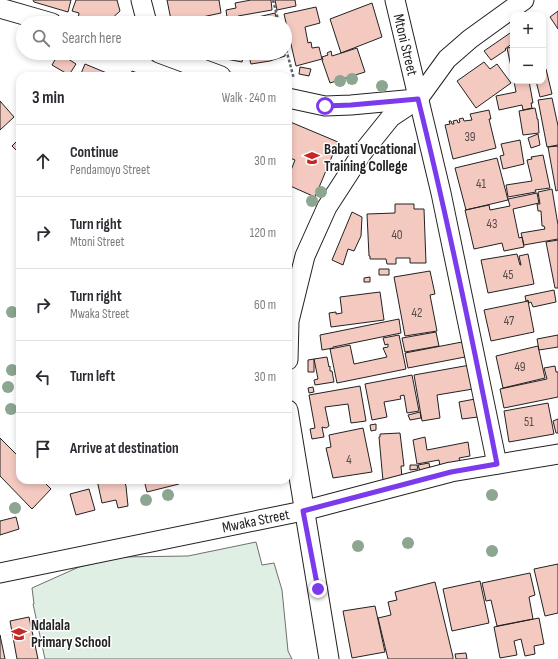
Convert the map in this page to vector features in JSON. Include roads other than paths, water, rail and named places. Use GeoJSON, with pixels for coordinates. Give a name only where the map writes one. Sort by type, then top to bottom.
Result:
{"type":"FeatureCollection","features":[{"type":"Feature","properties":{"kind":"street"},"geometry":{"type":"LineString","coordinates":[[141,0],[145,16]]}},
{"type":"Feature","properties":{"kind":"street","name":"Mtoni Street"},"geometry":{"type":"LineString","coordinates":[[395,0],[458,270],[497,464]]}},
{"type":"Feature","properties":{"kind":"street"},"geometry":{"type":"LineString","coordinates":[[292,309],[305,256],[327,207],[362,153],[390,117],[418,99],[447,59],[470,39],[520,1]]}},
{"type":"Feature","properties":{"kind":"street"},"geometry":{"type":"LineString","coordinates":[[0,8],[28,16]]}},
{"type":"Feature","properties":{"kind":"street"},"geometry":{"type":"LineString","coordinates":[[178,60],[210,72]]}},
{"type":"Feature","properties":{"kind":"street"},"geometry":{"type":"LineString","coordinates":[[294,100],[325,106],[418,99]]}},
{"type":"Feature","properties":{"kind":"street"},"geometry":{"type":"LineString","coordinates":[[292,437],[303,511],[318,589],[329,659]]}},
{"type":"Feature","properties":{"kind":"street","name":"Mwaka Street"},"geometry":{"type":"LineString","coordinates":[[0,573],[303,511],[451,472],[558,454]]}},
{"type":"Feature","properties":{"kind":"place","name":"Babati Vocational Training College"},"geometry":{"type":"Point","coordinates":[312,158]}},
{"type":"Feature","properties":{"kind":"place","name":"Ndalala Primary School"},"geometry":{"type":"Point","coordinates":[19,634]}}]}
